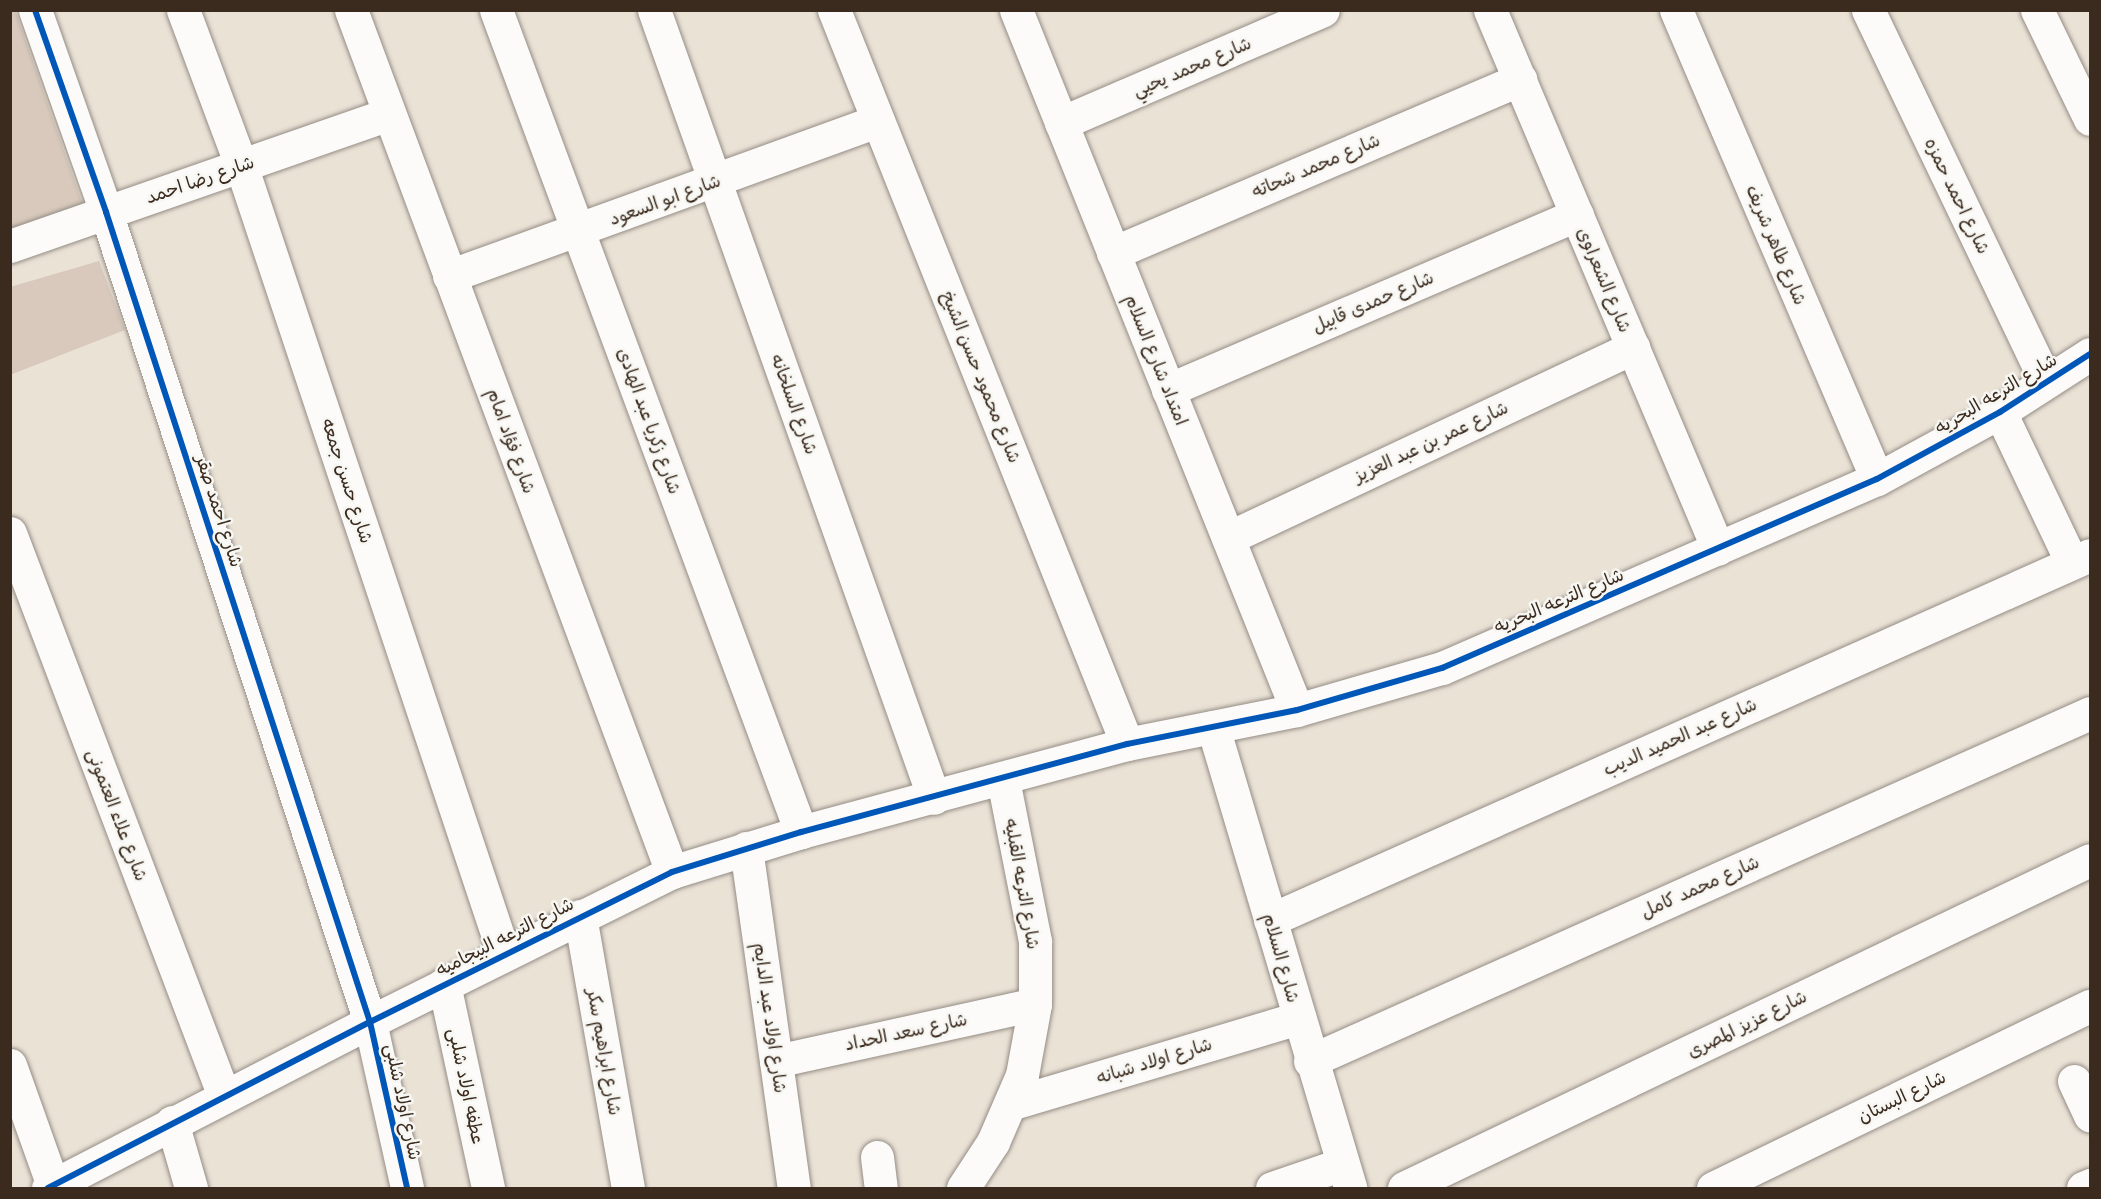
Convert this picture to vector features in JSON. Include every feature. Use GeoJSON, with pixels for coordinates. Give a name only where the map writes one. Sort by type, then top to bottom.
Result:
{"type":"FeatureCollection","features":[{"type":"Feature","properties":{"kind":"street","name":"شارع احمد صقر"},"geometry":{"type":"LineString","coordinates":[[35,10],[106,212],[370,1022]]}},
{"type":"Feature","properties":{"kind":"street","name":"شارع حسن جمعه"},"geometry":{"type":"LineString","coordinates":[[183,10],[241,165],[504,954]]}},
{"type":"Feature","properties":{"kind":"street","name":"شارع فؤاد امام"},"geometry":{"type":"LineString","coordinates":[[351,10],[672,872]]}},
{"type":"Feature","properties":{"kind":"street","name":"شارع زكريا عبد الهادى"},"geometry":{"type":"LineString","coordinates":[[496,10],[801,831]]}},
{"type":"Feature","properties":{"kind":"street","name":"شارع السلخانه"},"geometry":{"type":"LineString","coordinates":[[654,10],[934,798]]}},
{"type":"Feature","properties":{"kind":"street","name":"شارع محمود حسن الشيخ"},"geometry":{"type":"LineString","coordinates":[[834,10],[1127,744]]}},
{"type":"Feature","properties":{"kind":"street","name":"امتداد شارع السلام"},"geometry":{"type":"LineString","coordinates":[[1016,10],[1297,710]]}},
{"type":"Feature","properties":{"kind":"street","name":"شارع محمد يحيي"},"geometry":{"type":"LineString","coordinates":[[1061,123],[1323,10]]}},
{"type":"Feature","properties":{"kind":"street","name":"شارع الشعراوى"},"geometry":{"type":"LineString","coordinates":[[1490,10],[1718,549]]}},
{"type":"Feature","properties":{"kind":"street","name":"شارع طاهر شريف"},"geometry":{"type":"LineString","coordinates":[[1676,10],[1877,479]]}},
{"type":"Feature","properties":{"kind":"street","name":"شارع احمد حمزه"},"geometry":{"type":"LineString","coordinates":[[1868,10],[2046,382]]}},
{"type":"Feature","properties":{"kind":"street"},"geometry":{"type":"LineString","coordinates":[[2037,10],[2091,119]]}},
{"type":"Feature","properties":{"kind":"street","name":"شارع محمد شحاته"},"geometry":{"type":"LineString","coordinates":[[1113,253],[1520,79]]}},
{"type":"Feature","properties":{"kind":"street","name":"شارع رضا احمد"},"geometry":{"type":"LineString","coordinates":[[10,246],[389,114]]}},
{"type":"Feature","properties":{"kind":"street","name":"شارع ابو السعود"},"geometry":{"type":"LineString","coordinates":[[449,276],[715,182],[878,121]]}},
{"type":"Feature","properties":{"kind":"street","name":"شارع حمدى قابيل"},"geometry":{"type":"LineString","coordinates":[[1168,390],[1577,214]]}},
{"type":"Feature","properties":{"kind":"street","name":"شارع عمر بن عبد العزيز"},"geometry":{"type":"LineString","coordinates":[[1228,538],[1633,347]]}},
{"type":"Feature","properties":{"kind":"street","name":"شارع الترعه البحريه"},"geometry":{"type":"LineString","coordinates":[[1003,780],[1127,744],[1297,710],[1442,668],[1877,479],[2000,412],[2091,354]]}},
{"type":"Feature","properties":{"kind":"street"},"geometry":{"type":"LineString","coordinates":[[2000,412],[2081,559]]}},
{"type":"Feature","properties":{"kind":"street","name":"شارع علاء العتمونى"},"geometry":{"type":"LineString","coordinates":[[10,534],[224,1096]]}},
{"type":"Feature","properties":{"kind":"street","name":"شارع عبد الحميد الديب"},"geometry":{"type":"LineString","coordinates":[[1270,920],[2081,559]]}},
{"type":"Feature","properties":{"kind":"street","name":"شارع محمد كامل"},"geometry":{"type":"LineString","coordinates":[[1310,1061],[2091,712]]}},
{"type":"Feature","properties":{"kind":"street","name":"شارع السلام"},"geometry":{"type":"LineString","coordinates":[[1213,727],[1310,1061],[1346,1176]]}},
{"type":"Feature","properties":{"kind":"street","name":"شارع الترعه البيجاميه"},"geometry":{"type":"LineString","coordinates":[[50,1187],[172,1122],[444,984],[672,872],[801,831],[1003,780]]}},
{"type":"Feature","properties":{"kind":"street","name":"شارع الترعه القبليه"},"geometry":{"type":"LineString","coordinates":[[963,1188],[1010,1104],[1022,1075],[1035,1004],[1035,940],[1003,780]]}},
{"type":"Feature","properties":{"kind":"street","name":"شارع اولاد عبد الدايم"},"geometry":{"type":"LineString","coordinates":[[746,848],[794,1188]]}},
{"type":"Feature","properties":{"kind":"street","name":"شارع عزيز المصرى"},"geometry":{"type":"LineString","coordinates":[[1404,1188],[2091,861]]}},
{"type":"Feature","properties":{"kind":"street","name":"شارع ابراهيم سكر"},"geometry":{"type":"LineString","coordinates":[[580,916],[628,1188]]}},
{"type":"Feature","properties":{"kind":"street","name":"عطفه اولاد شلبى"},"geometry":{"type":"LineString","coordinates":[[444,984],[488,1188]]}},
{"type":"Feature","properties":{"kind":"street","name":"شارع سعد الحداد"},"geometry":{"type":"LineString","coordinates":[[776,1061],[1035,1004]]}},
{"type":"Feature","properties":{"kind":"street","name":"شارع البستان"},"geometry":{"type":"LineString","coordinates":[[1713,1188],[2091,1006]]}},
{"type":"Feature","properties":{"kind":"street","name":"شارع اولاد شبانه"},"geometry":{"type":"LineString","coordinates":[[1010,1104],[1299,1018]]}},
{"type":"Feature","properties":{"kind":"street","name":"شارع اولاد شلبى"},"geometry":{"type":"LineString","coordinates":[[370,1022],[407,1188]]}},
{"type":"Feature","properties":{"kind":"street"},"geometry":{"type":"LineString","coordinates":[[10,1065],[50,1187]]}},
{"type":"Feature","properties":{"kind":"street"},"geometry":{"type":"LineString","coordinates":[[2074,1081],[2091,1116]]}},
{"type":"Feature","properties":{"kind":"street"},"geometry":{"type":"LineString","coordinates":[[172,1122],[191,1188]]}},
{"type":"Feature","properties":{"kind":"street"},"geometry":{"type":"LineString","coordinates":[[1272,1188],[1346,1176]]}},
{"type":"Feature","properties":{"kind":"street"},"geometry":{"type":"LineString","coordinates":[[2083,1188],[2091,1185]]}},
{"type":"Feature","properties":{"kind":"building"},"geometry":{"type":"Polygon","coordinates":[[[10,10],[15,10],[85,211],[10,235],[10,10]]]}},
{"type":"Feature","properties":{"kind":"building"},"geometry":{"type":"Polygon","coordinates":[[[99,261],[125,330],[10,375],[10,287],[99,261]]]}},
{"type":"Feature","properties":{"kind":"cycle path"},"geometry":{"type":"LineString","coordinates":[[35,10],[106,212],[370,1022],[407,1188]]}},
{"type":"Feature","properties":{"kind":"cycle path"},"geometry":{"type":"LineString","coordinates":[[48,1188],[370,1022],[672,872],[801,832],[1127,744],[1297,710],[1442,668],[1877,479],[2000,412],[2090,354]]}}]}
